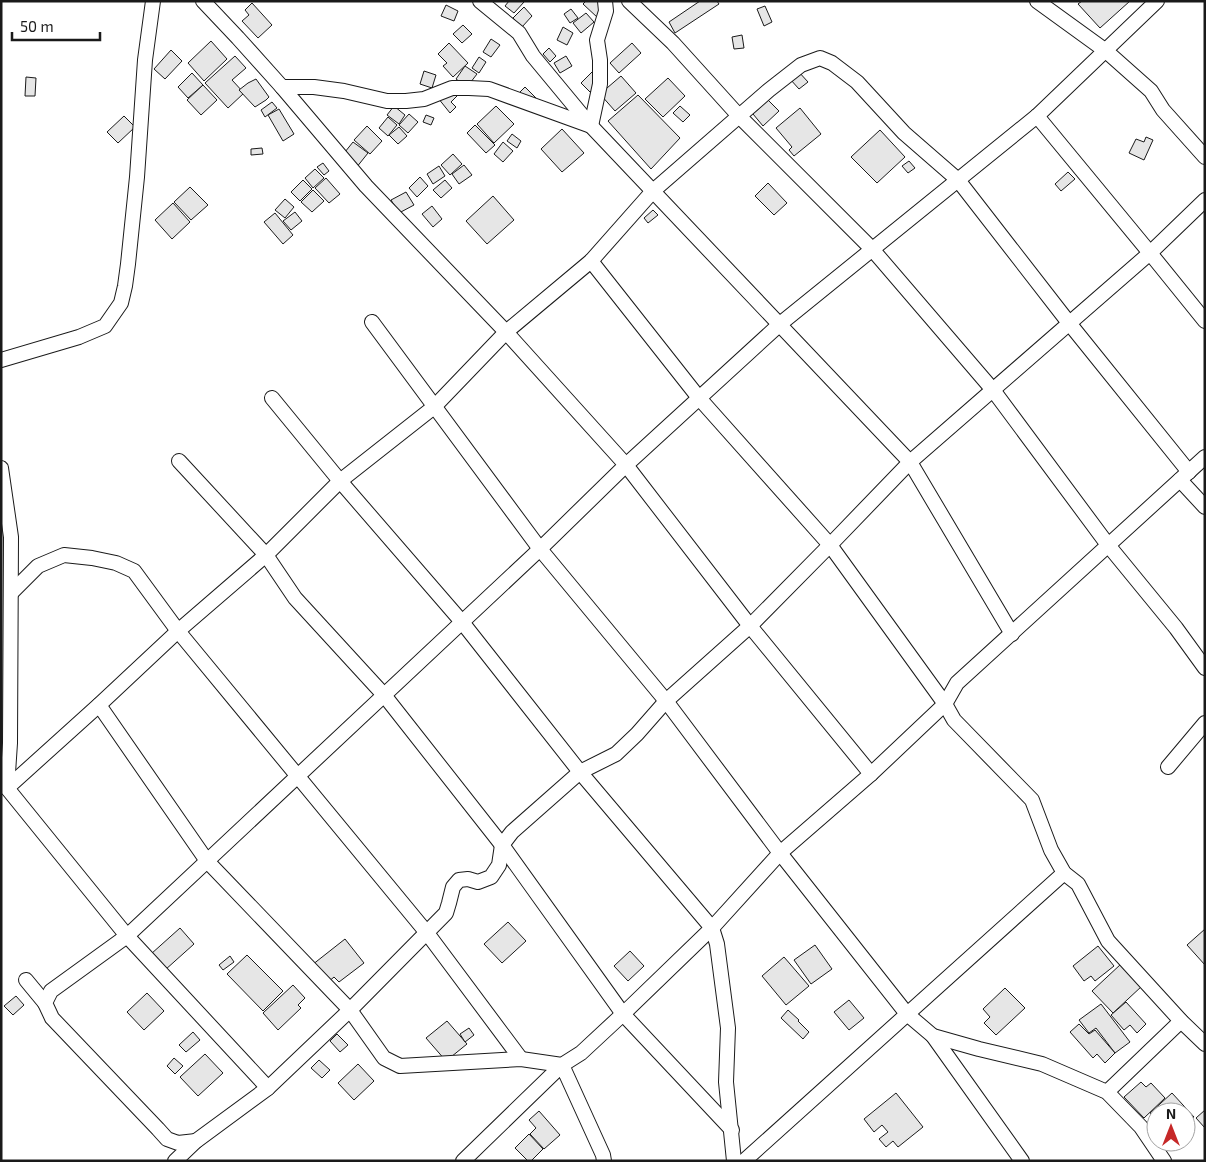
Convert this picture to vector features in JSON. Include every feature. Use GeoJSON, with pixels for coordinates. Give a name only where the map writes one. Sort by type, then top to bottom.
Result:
{"type":"FeatureCollection","features":[{"type":"Feature","properties":{"kind":"street"},"geometry":{"type":"LineString","coordinates":[[1,360],[79,338],[106,326],[120,303],[128,264],[137,177],[145,60],[153,1]]}},
{"type":"Feature","properties":{"kind":"street"},"geometry":{"type":"LineString","coordinates":[[203,1],[282,87],[366,186],[506,332],[626,465],[750,626],[871,774]]}},
{"type":"Feature","properties":{"kind":"street"},"geometry":{"type":"LineString","coordinates":[[480,1],[519,33],[533,56],[591,126],[910,462],[1012,634]]}},
{"type":"Feature","properties":{"kind":"street"},"geometry":{"type":"LineString","coordinates":[[591,126],[600,84],[600,60],[597,40],[606,12],[605,1]]}},
{"type":"Feature","properties":{"kind":"street"},"geometry":{"type":"LineString","coordinates":[[629,1],[673,43],[739,116],[872,250],[993,390],[1108,546],[1176,628],[1205,668]]}},
{"type":"Feature","properties":{"kind":"street"},"geometry":{"type":"LineString","coordinates":[[1037,1],[1105,51],[1151,91],[1163,110],[1205,156]]}},
{"type":"Feature","properties":{"kind":"street"},"geometry":{"type":"LineString","coordinates":[[45,1004],[51,991],[127,936],[540,549],[626,465],[780,324],[1037,116],[1157,1]]}},
{"type":"Feature","properties":{"kind":"street"},"geometry":{"type":"LineString","coordinates":[[7,788],[178,631],[266,555],[340,481],[434,407],[506,332],[591,261],[653,191],[801,65],[820,58],[832,62],[857,82],[904,133],[958,180],[1069,323],[1184,476],[1205,507]]}},
{"type":"Feature","properties":{"kind":"street"},"geometry":{"type":"LineString","coordinates":[[282,87],[314,87],[344,91],[387,101],[406,101],[424,98],[452,88],[489,89],[591,126]]}},
{"type":"Feature","properties":{"kind":"street"},"geometry":{"type":"LineString","coordinates":[[1037,116],[1205,322]]}},
{"type":"Feature","properties":{"kind":"street"},"geometry":{"type":"LineString","coordinates":[[175,1161],[196,1141],[268,1088],[350,1010],[446,913],[453,887],[459,880],[468,879],[478,882],[492,877],[499,865],[502,845],[512,832],[580,772],[616,754],[637,734],[666,701],[750,626],[910,462],[1150,253],[1205,200]]}},
{"type":"Feature","properties":{"kind":"street"},"geometry":{"type":"LineString","coordinates":[[591,261],[699,398],[830,546],[945,704],[954,720],[1032,800],[1051,850],[1064,873],[1078,884],[1108,941],[1181,1021],[1205,1044]]}},
{"type":"Feature","properties":{"kind":"street"},"geometry":{"type":"LineString","coordinates":[[372,322],[540,549],[666,701],[780,853],[907,1014],[933,1036],[1022,1161]]}},
{"type":"Feature","properties":{"kind":"street"},"geometry":{"type":"LineString","coordinates":[[272,398],[340,481],[462,622],[580,772],[712,928],[717,944],[728,1028],[726,1082],[734,1161]]}},
{"type":"Feature","properties":{"kind":"street"},"geometry":{"type":"LineString","coordinates":[[463,1161],[562,1065],[581,1053],[712,928],[780,853],[871,774],[945,704],[957,682],[1205,457]]}},
{"type":"Feature","properties":{"kind":"street"},"geometry":{"type":"LineString","coordinates":[[179,461],[266,555],[295,598],[384,695],[502,845],[623,1014],[732,1130]]}},
{"type":"Feature","properties":{"kind":"street"},"geometry":{"type":"LineString","coordinates":[[1,468],[11,537],[10,743],[7,788],[127,936],[268,1088]]}},
{"type":"Feature","properties":{"kind":"street"},"geometry":{"type":"LineString","coordinates":[[11,593],[38,566],[64,555],[116,563],[134,571],[178,631],[427,933],[521,1059]]}},
{"type":"Feature","properties":{"kind":"street"},"geometry":{"type":"LineString","coordinates":[[99,705],[207,861],[350,1010],[384,1058],[400,1066],[521,1059],[562,1065]]}},
{"type":"Feature","properties":{"kind":"street"},"geometry":{"type":"LineString","coordinates":[[1168,768],[1205,723]]}},
{"type":"Feature","properties":{"kind":"street"},"geometry":{"type":"LineString","coordinates":[[744,1161],[1064,873]]}},
{"type":"Feature","properties":{"kind":"street"},"geometry":{"type":"LineString","coordinates":[[26,980],[45,1004],[52,1018],[167,1139],[178,1142],[196,1141]]}},
{"type":"Feature","properties":{"kind":"street"},"geometry":{"type":"LineString","coordinates":[[1107,1092],[1181,1021]]}},
{"type":"Feature","properties":{"kind":"street"},"geometry":{"type":"LineString","coordinates":[[933,1036],[1042,1064],[1107,1092],[1141,1127],[1164,1161]]}},
{"type":"Feature","properties":{"kind":"street"},"geometry":{"type":"LineString","coordinates":[[562,1065],[604,1161]]}},
{"type":"Feature","properties":{"kind":"building"},"geometry":{"type":"Polygon","coordinates":[[[509,1],[524,2],[514,13],[505,6],[509,1]]]}},
{"type":"Feature","properties":{"kind":"building"},"geometry":{"type":"Polygon","coordinates":[[[586,1],[605,1],[598,18],[583,4],[586,1]]]}},
{"type":"Feature","properties":{"kind":"building"},"geometry":{"type":"Polygon","coordinates":[[[700,1],[717,1],[719,4],[675,33],[669,22],[700,1]]]}},
{"type":"Feature","properties":{"kind":"building"},"geometry":{"type":"Polygon","coordinates":[[[1082,1],[1130,1],[1100,28],[1078,4],[1082,1]]]}},
{"type":"Feature","properties":{"kind":"building"},"geometry":{"type":"Polygon","coordinates":[[[252,3],[272,25],[258,38],[242,21],[249,15],[245,10],[252,3]]]}},
{"type":"Feature","properties":{"kind":"building"},"geometry":{"type":"Polygon","coordinates":[[[446,5],[458,11],[454,21],[441,16],[446,5]]]}},
{"type":"Feature","properties":{"kind":"building"},"geometry":{"type":"Polygon","coordinates":[[[765,6],[772,22],[764,26],[757,9],[765,6]]]}},
{"type":"Feature","properties":{"kind":"building"},"geometry":{"type":"Polygon","coordinates":[[[524,7],[532,16],[522,27],[513,18],[524,7]]]}},
{"type":"Feature","properties":{"kind":"building"},"geometry":{"type":"Polygon","coordinates":[[[571,9],[578,18],[570,23],[564,14],[571,9]]]}},
{"type":"Feature","properties":{"kind":"building"},"geometry":{"type":"Polygon","coordinates":[[[586,13],[594,22],[581,33],[573,23],[586,13]]]}},
{"type":"Feature","properties":{"kind":"building"},"geometry":{"type":"Polygon","coordinates":[[[463,25],[472,34],[462,43],[453,34],[463,25]]]}},
{"type":"Feature","properties":{"kind":"building"},"geometry":{"type":"Polygon","coordinates":[[[563,27],[573,33],[567,45],[557,40],[563,27]]]}},
{"type":"Feature","properties":{"kind":"building"},"geometry":{"type":"Polygon","coordinates":[[[742,35],[744,48],[734,49],[732,37],[742,35]]]}},
{"type":"Feature","properties":{"kind":"building"},"geometry":{"type":"Polygon","coordinates":[[[491,39],[500,45],[491,57],[483,52],[491,39]]]}},
{"type":"Feature","properties":{"kind":"building"},"geometry":{"type":"Polygon","coordinates":[[[211,41],[227,59],[204,81],[188,63],[211,41]]]}},
{"type":"Feature","properties":{"kind":"building"},"geometry":{"type":"Polygon","coordinates":[[[449,43],[468,63],[453,77],[443,66],[447,63],[438,54],[449,43]]]}},
{"type":"Feature","properties":{"kind":"building"},"geometry":{"type":"Polygon","coordinates":[[[632,43],[641,53],[619,73],[610,63],[632,43]]]}},
{"type":"Feature","properties":{"kind":"building"},"geometry":{"type":"Polygon","coordinates":[[[549,48],[556,56],[550,62],[543,54],[549,48]]]}},
{"type":"Feature","properties":{"kind":"building"},"geometry":{"type":"Polygon","coordinates":[[[171,50],[182,61],[165,79],[154,69],[171,50]]]}},
{"type":"Feature","properties":{"kind":"building"},"geometry":{"type":"Polygon","coordinates":[[[235,56],[246,68],[232,80],[244,93],[228,108],[205,83],[235,56]]]}},
{"type":"Feature","properties":{"kind":"building"},"geometry":{"type":"Polygon","coordinates":[[[566,56],[572,66],[560,73],[554,63],[566,56]]]}},
{"type":"Feature","properties":{"kind":"building"},"geometry":{"type":"Polygon","coordinates":[[[479,57],[486,62],[479,73],[472,68],[479,57]]]}},
{"type":"Feature","properties":{"kind":"building"},"geometry":{"type":"Polygon","coordinates":[[[465,66],[477,74],[467,87],[456,79],[465,66]]]}},
{"type":"Feature","properties":{"kind":"building"},"geometry":{"type":"Polygon","coordinates":[[[424,71],[436,75],[432,88],[420,84],[424,71]]]}},
{"type":"Feature","properties":{"kind":"building"},"geometry":{"type":"Polygon","coordinates":[[[798,71],[808,82],[799,89],[790,79],[798,71]]]}},
{"type":"Feature","properties":{"kind":"building"},"geometry":{"type":"Polygon","coordinates":[[[592,72],[601,82],[590,92],[581,83],[592,72]]]}},
{"type":"Feature","properties":{"kind":"building"},"geometry":{"type":"Polygon","coordinates":[[[192,73],[203,85],[188,98],[178,87],[192,73]]]}},
{"type":"Feature","properties":{"kind":"building"},"geometry":{"type":"Polygon","coordinates":[[[621,76],[636,93],[615,111],[600,94],[621,76]]]}},
{"type":"Feature","properties":{"kind":"building"},"geometry":{"type":"Polygon","coordinates":[[[26,77],[36,78],[35,96],[25,96],[26,77]]]}},
{"type":"Feature","properties":{"kind":"building"},"geometry":{"type":"Polygon","coordinates":[[[668,78],[685,96],[663,117],[645,99],[668,78]]]}},
{"type":"Feature","properties":{"kind":"building"},"geometry":{"type":"Polygon","coordinates":[[[256,79],[269,97],[255,107],[239,90],[256,79]]]}},
{"type":"Feature","properties":{"kind":"building"},"geometry":{"type":"Polygon","coordinates":[[[203,85],[217,100],[201,115],[187,100],[203,85]]]}},
{"type":"Feature","properties":{"kind":"building"},"geometry":{"type":"Polygon","coordinates":[[[525,87],[536,98],[527,106],[516,96],[525,87]]]}},
{"type":"Feature","properties":{"kind":"building"},"geometry":{"type":"Polygon","coordinates":[[[450,88],[457,96],[451,102],[456,107],[450,113],[438,98],[450,88]]]}},
{"type":"Feature","properties":{"kind":"building"},"geometry":{"type":"Polygon","coordinates":[[[638,95],[680,138],[651,169],[608,121],[638,95]]]}},
{"type":"Feature","properties":{"kind":"building"},"geometry":{"type":"Polygon","coordinates":[[[768,100],[779,111],[763,126],[753,114],[768,100]]]}},
{"type":"Feature","properties":{"kind":"building"},"geometry":{"type":"Polygon","coordinates":[[[272,102],[277,108],[265,117],[261,110],[272,102]]]}},
{"type":"Feature","properties":{"kind":"building"},"geometry":{"type":"Polygon","coordinates":[[[394,106],[405,115],[399,124],[387,115],[394,106]]]}},
{"type":"Feature","properties":{"kind":"building"},"geometry":{"type":"Polygon","coordinates":[[[496,106],[514,124],[494,143],[477,124],[496,106]]]}},
{"type":"Feature","properties":{"kind":"building"},"geometry":{"type":"Polygon","coordinates":[[[680,106],[690,115],[683,122],[673,113],[680,106]]]}},
{"type":"Feature","properties":{"kind":"building"},"geometry":{"type":"Polygon","coordinates":[[[800,108],[821,134],[794,156],[789,150],[792,147],[776,128],[800,108]]]}},
{"type":"Feature","properties":{"kind":"building"},"geometry":{"type":"Polygon","coordinates":[[[279,109],[294,134],[283,141],[268,115],[279,109]]]}},
{"type":"Feature","properties":{"kind":"building"},"geometry":{"type":"Polygon","coordinates":[[[409,114],[418,122],[408,133],[399,125],[409,114]]]}},
{"type":"Feature","properties":{"kind":"building"},"geometry":{"type":"Polygon","coordinates":[[[426,115],[434,118],[431,125],[423,122],[426,115]]]}},
{"type":"Feature","properties":{"kind":"building"},"geometry":{"type":"Polygon","coordinates":[[[124,116],[135,127],[118,143],[107,132],[124,116]]]}},
{"type":"Feature","properties":{"kind":"building"},"geometry":{"type":"Polygon","coordinates":[[[388,117],[397,125],[388,136],[379,128],[388,117]]]}},
{"type":"Feature","properties":{"kind":"building"},"geometry":{"type":"Polygon","coordinates":[[[475,125],[495,145],[486,153],[467,133],[475,125]]]}},
{"type":"Feature","properties":{"kind":"building"},"geometry":{"type":"Polygon","coordinates":[[[367,126],[382,141],[370,154],[354,140],[367,126]]]}},
{"type":"Feature","properties":{"kind":"building"},"geometry":{"type":"Polygon","coordinates":[[[399,127],[407,136],[398,144],[389,135],[399,127]]]}},
{"type":"Feature","properties":{"kind":"building"},"geometry":{"type":"Polygon","coordinates":[[[562,129],[584,153],[562,172],[541,149],[562,129]]]}},
{"type":"Feature","properties":{"kind":"building"},"geometry":{"type":"Polygon","coordinates":[[[880,130],[905,157],[877,183],[851,157],[880,130]]]}},
{"type":"Feature","properties":{"kind":"building"},"geometry":{"type":"Polygon","coordinates":[[[512,134],[521,141],[517,148],[507,141],[512,134]]]}},
{"type":"Feature","properties":{"kind":"building"},"geometry":{"type":"Polygon","coordinates":[[[1146,137],[1153,140],[1144,160],[1129,153],[1136,139],[1144,142],[1146,137]]]}},
{"type":"Feature","properties":{"kind":"building"},"geometry":{"type":"Polygon","coordinates":[[[353,142],[368,153],[356,168],[341,157],[353,142]]]}},
{"type":"Feature","properties":{"kind":"building"},"geometry":{"type":"Polygon","coordinates":[[[503,142],[513,151],[503,162],[494,154],[503,142]]]}},
{"type":"Feature","properties":{"kind":"building"},"geometry":{"type":"Polygon","coordinates":[[[262,148],[263,154],[251,155],[251,149],[262,148]]]}},
{"type":"Feature","properties":{"kind":"building"},"geometry":{"type":"Polygon","coordinates":[[[453,154],[462,164],[450,175],[441,165],[453,154]]]}},
{"type":"Feature","properties":{"kind":"building"},"geometry":{"type":"Polygon","coordinates":[[[909,161],[915,168],[908,173],[902,166],[909,161]]]}},
{"type":"Feature","properties":{"kind":"building"},"geometry":{"type":"Polygon","coordinates":[[[323,163],[329,171],[324,175],[317,167],[323,163]]]}},
{"type":"Feature","properties":{"kind":"building"},"geometry":{"type":"Polygon","coordinates":[[[464,165],[472,175],[459,184],[452,174],[464,165]]]}},
{"type":"Feature","properties":{"kind":"building"},"geometry":{"type":"Polygon","coordinates":[[[439,166],[445,176],[433,184],[427,174],[439,166]]]}},
{"type":"Feature","properties":{"kind":"building"},"geometry":{"type":"Polygon","coordinates":[[[315,169],[324,178],[313,188],[305,178],[315,169]]]}},
{"type":"Feature","properties":{"kind":"building"},"geometry":{"type":"Polygon","coordinates":[[[1068,172],[1075,179],[1061,191],[1055,184],[1068,172]]]}},
{"type":"Feature","properties":{"kind":"building"},"geometry":{"type":"Polygon","coordinates":[[[420,177],[428,186],[417,197],[409,188],[420,177]]]}},
{"type":"Feature","properties":{"kind":"building"},"geometry":{"type":"Polygon","coordinates":[[[326,178],[340,194],[329,203],[315,188],[326,178]]]}},
{"type":"Feature","properties":{"kind":"building"},"geometry":{"type":"Polygon","coordinates":[[[303,180],[312,189],[300,201],[291,192],[303,180]]]}},
{"type":"Feature","properties":{"kind":"building"},"geometry":{"type":"Polygon","coordinates":[[[445,180],[452,188],[441,198],[433,190],[445,180]]]}},
{"type":"Feature","properties":{"kind":"building"},"geometry":{"type":"Polygon","coordinates":[[[768,183],[787,203],[774,215],[755,196],[768,183]]]}},
{"type":"Feature","properties":{"kind":"building"},"geometry":{"type":"Polygon","coordinates":[[[190,187],[208,205],[191,220],[174,202],[190,187]]]}},
{"type":"Feature","properties":{"kind":"building"},"geometry":{"type":"Polygon","coordinates":[[[313,190],[324,201],[312,212],[301,202],[313,190]]]}},
{"type":"Feature","properties":{"kind":"building"},"geometry":{"type":"Polygon","coordinates":[[[406,192],[414,205],[399,213],[391,200],[406,192]]]}},
{"type":"Feature","properties":{"kind":"building"},"geometry":{"type":"Polygon","coordinates":[[[493,196],[514,220],[487,244],[466,221],[493,196]]]}},
{"type":"Feature","properties":{"kind":"building"},"geometry":{"type":"Polygon","coordinates":[[[285,199],[294,207],[285,218],[275,210],[285,199]]]}},
{"type":"Feature","properties":{"kind":"building"},"geometry":{"type":"Polygon","coordinates":[[[173,203],[190,222],[172,239],[155,220],[173,203]]]}},
{"type":"Feature","properties":{"kind":"building"},"geometry":{"type":"Polygon","coordinates":[[[432,206],[442,219],[433,227],[422,214],[432,206]]]}},
{"type":"Feature","properties":{"kind":"building"},"geometry":{"type":"Polygon","coordinates":[[[653,210],[658,215],[648,223],[644,218],[653,210]]]}},
{"type":"Feature","properties":{"kind":"building"},"geometry":{"type":"Polygon","coordinates":[[[295,212],[302,221],[291,230],[283,221],[295,212]]]}},
{"type":"Feature","properties":{"kind":"building"},"geometry":{"type":"Polygon","coordinates":[[[275,213],[293,235],[283,244],[264,222],[275,213]]]}},
{"type":"Feature","properties":{"kind":"building"},"geometry":{"type":"Polygon","coordinates":[[[508,922],[526,941],[502,963],[484,944],[508,922]]]}},
{"type":"Feature","properties":{"kind":"building"},"geometry":{"type":"Polygon","coordinates":[[[180,928],[194,944],[165,970],[151,954],[180,928]]]}},
{"type":"Feature","properties":{"kind":"building"},"geometry":{"type":"Polygon","coordinates":[[[1205,929],[1205,965],[1187,945],[1205,929]]]}},
{"type":"Feature","properties":{"kind":"building"},"geometry":{"type":"Polygon","coordinates":[[[345,939],[364,963],[339,982],[334,977],[327,983],[312,965],[345,939]]]}},
{"type":"Feature","properties":{"kind":"building"},"geometry":{"type":"Polygon","coordinates":[[[815,945],[832,969],[811,984],[794,960],[815,945]]]}},
{"type":"Feature","properties":{"kind":"building"},"geometry":{"type":"Polygon","coordinates":[[[1098,946],[1114,966],[1095,981],[1091,976],[1084,981],[1073,966],[1098,946]]]}},
{"type":"Feature","properties":{"kind":"building"},"geometry":{"type":"Polygon","coordinates":[[[630,951],[644,966],[628,981],[614,966],[630,951]]]}},
{"type":"Feature","properties":{"kind":"building"},"geometry":{"type":"Polygon","coordinates":[[[247,955],[283,991],[263,1011],[227,974],[247,955]]]}},
{"type":"Feature","properties":{"kind":"building"},"geometry":{"type":"Polygon","coordinates":[[[230,956],[234,962],[223,970],[219,965],[230,956]]]}},
{"type":"Feature","properties":{"kind":"building"},"geometry":{"type":"Polygon","coordinates":[[[784,957],[809,986],[786,1005],[762,976],[784,957]]]}},
{"type":"Feature","properties":{"kind":"building"},"geometry":{"type":"Polygon","coordinates":[[[1121,964],[1142,986],[1113,1013],[1092,991],[1121,964]]]}},
{"type":"Feature","properties":{"kind":"building"},"geometry":{"type":"Polygon","coordinates":[[[293,985],[305,998],[298,1005],[301,1008],[278,1030],[263,1013],[293,985]]]}},
{"type":"Feature","properties":{"kind":"building"},"geometry":{"type":"Polygon","coordinates":[[[1005,988],[1025,1008],[996,1035],[984,1023],[990,1017],[983,1009],[1005,988]]]}},
{"type":"Feature","properties":{"kind":"building"},"geometry":{"type":"Polygon","coordinates":[[[147,993],[164,1011],[144,1030],[127,1012],[147,993]]]}},
{"type":"Feature","properties":{"kind":"building"},"geometry":{"type":"Polygon","coordinates":[[[16,996],[24,1005],[13,1015],[4,1006],[16,996]]]}},
{"type":"Feature","properties":{"kind":"building"},"geometry":{"type":"Polygon","coordinates":[[[849,1000],[864,1018],[849,1030],[834,1012],[849,1000]]]}},
{"type":"Feature","properties":{"kind":"building"},"geometry":{"type":"Polygon","coordinates":[[[1126,1002],[1146,1024],[1137,1033],[1130,1025],[1124,1030],[1111,1015],[1126,1002]]]}},
{"type":"Feature","properties":{"kind":"building"},"geometry":{"type":"Polygon","coordinates":[[[1101,1004],[1130,1042],[1115,1053],[1096,1028],[1089,1033],[1079,1020],[1101,1004]]]}},
{"type":"Feature","properties":{"kind":"building"},"geometry":{"type":"Polygon","coordinates":[[[788,1010],[809,1032],[803,1039],[781,1018],[788,1010]]]}},
{"type":"Feature","properties":{"kind":"building"},"geometry":{"type":"Polygon","coordinates":[[[447,1021],[467,1044],[446,1061],[426,1038],[447,1021]]]}},
{"type":"Feature","properties":{"kind":"building"},"geometry":{"type":"Polygon","coordinates":[[[1079,1024],[1089,1034],[1095,1030],[1115,1053],[1105,1063],[1097,1054],[1093,1058],[1070,1032],[1079,1024]]]}},
{"type":"Feature","properties":{"kind":"building"},"geometry":{"type":"Polygon","coordinates":[[[469,1028],[474,1035],[465,1042],[460,1034],[469,1028]]]}},
{"type":"Feature","properties":{"kind":"building"},"geometry":{"type":"Polygon","coordinates":[[[193,1032],[200,1040],[186,1052],[179,1045],[193,1032]]]}},
{"type":"Feature","properties":{"kind":"building"},"geometry":{"type":"Polygon","coordinates":[[[337,1034],[348,1045],[340,1052],[330,1041],[337,1034]]]}},
{"type":"Feature","properties":{"kind":"building"},"geometry":{"type":"Polygon","coordinates":[[[205,1054],[223,1073],[198,1096],[180,1077],[205,1054]]]}},
{"type":"Feature","properties":{"kind":"building"},"geometry":{"type":"Polygon","coordinates":[[[174,1058],[183,1066],[175,1074],[167,1066],[174,1058]]]}},
{"type":"Feature","properties":{"kind":"building"},"geometry":{"type":"Polygon","coordinates":[[[319,1060],[330,1070],[322,1078],[311,1068],[319,1060]]]}},
{"type":"Feature","properties":{"kind":"building"},"geometry":{"type":"Polygon","coordinates":[[[358,1064],[374,1081],[354,1100],[338,1083],[358,1064]]]}},
{"type":"Feature","properties":{"kind":"building"},"geometry":{"type":"Polygon","coordinates":[[[1141,1082],[1146,1087],[1151,1083],[1165,1098],[1161,1102],[1146,1102],[1146,1116],[1144,1118],[1124,1097],[1141,1082]]]}},
{"type":"Feature","properties":{"kind":"building"},"geometry":{"type":"Polygon","coordinates":[[[896,1093],[923,1127],[898,1147],[893,1141],[886,1147],[879,1139],[888,1132],[882,1125],[874,1132],[864,1119],[896,1093]]]}},
{"type":"Feature","properties":{"kind":"building"},"geometry":{"type":"Polygon","coordinates":[[[1172,1093],[1180,1102],[1162,1102],[1172,1093]]]}},
{"type":"Feature","properties":{"kind":"building"},"geometry":{"type":"Polygon","coordinates":[[[1205,1110],[1205,1128],[1196,1118],[1205,1110]]]}},
{"type":"Feature","properties":{"kind":"building"},"geometry":{"type":"Polygon","coordinates":[[[539,1111],[560,1135],[544,1149],[530,1134],[536,1128],[529,1120],[539,1111]]]}},
{"type":"Feature","properties":{"kind":"building"},"geometry":{"type":"Polygon","coordinates":[[[529,1134],[543,1149],[531,1161],[528,1161],[515,1148],[529,1134]]]}}]}
